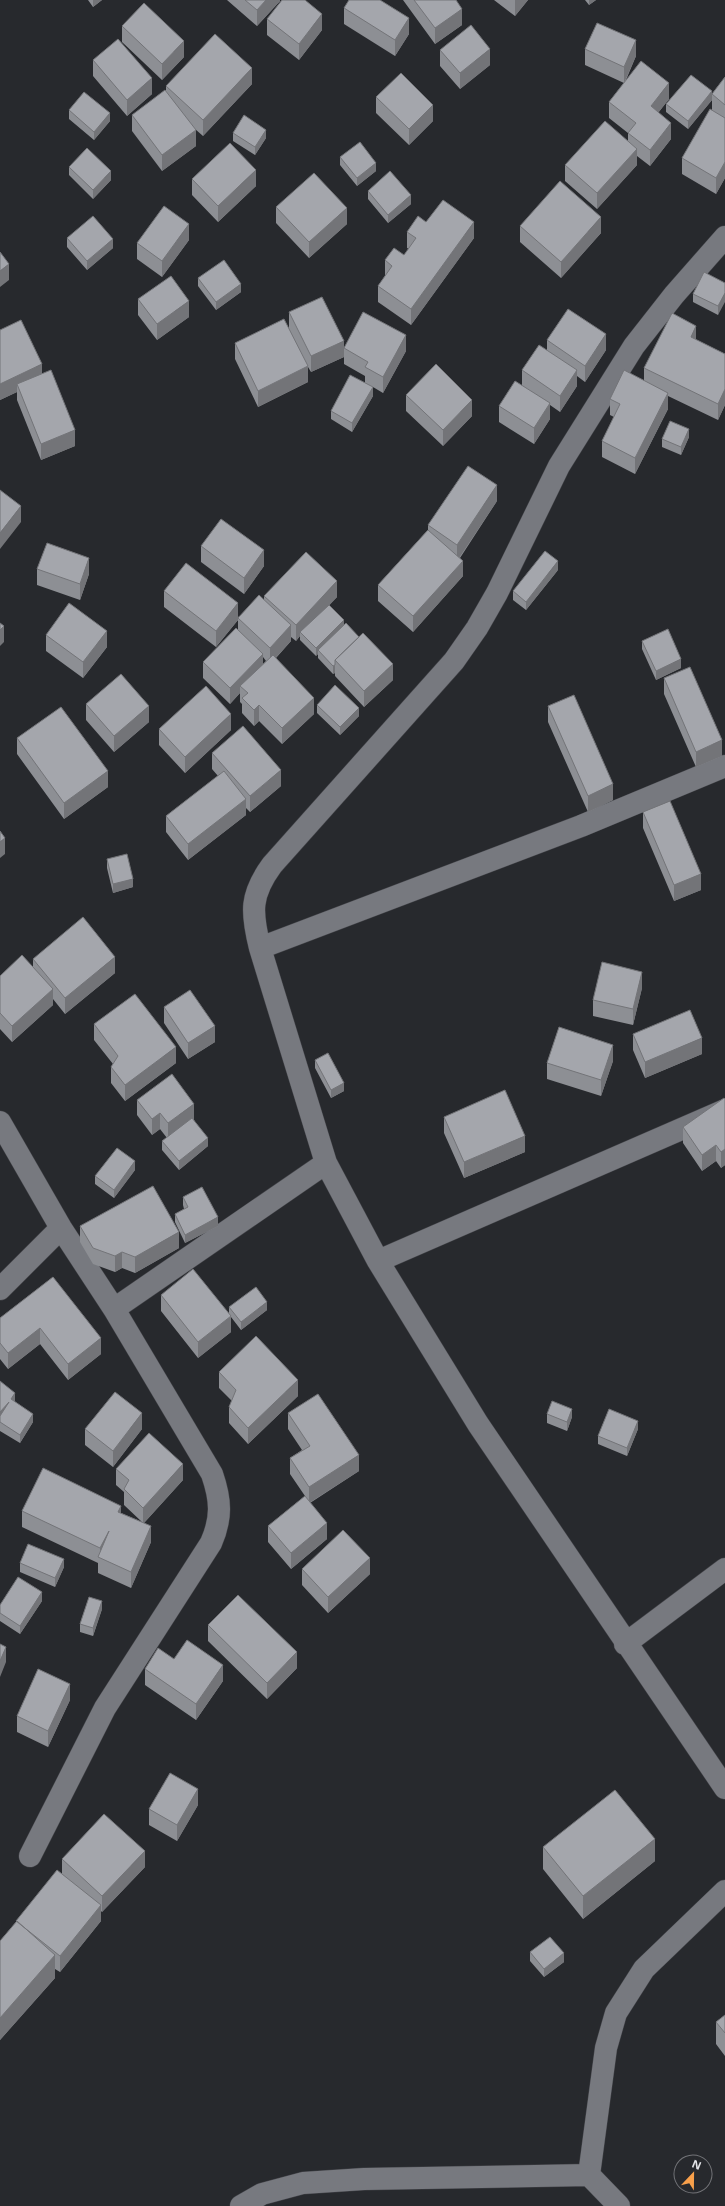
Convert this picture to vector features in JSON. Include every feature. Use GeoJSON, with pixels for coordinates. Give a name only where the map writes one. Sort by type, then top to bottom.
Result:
{"type":"FeatureCollection","features":[{"type":"Feature","properties":{"kind":"street"},"geometry":{"type":"LineString","coordinates":[[725,237],[674,295],[634,346],[560,466],[497,593],[477,628],[454,661],[272,865],[259,882],[254,904],[254,925],[260,948],[326,1163],[378,1261],[478,1424],[583,1576],[625,1644],[725,1788]]}},
{"type":"Feature","properties":{"kind":"street"},"geometry":{"type":"LineString","coordinates":[[260,948],[581,826],[725,766]]}},
{"type":"Feature","properties":{"kind":"street"},"geometry":{"type":"LineString","coordinates":[[378,1261],[725,1110]]}},
{"type":"Feature","properties":{"kind":"street"},"geometry":{"type":"LineString","coordinates":[[0,1122],[60,1228],[114,1309],[212,1474],[220,1503],[219,1526],[211,1543],[106,1708],[30,1856]]}},
{"type":"Feature","properties":{"kind":"street"},"geometry":{"type":"LineString","coordinates":[[114,1309],[326,1163]]}},
{"type":"Feature","properties":{"kind":"street"},"geometry":{"type":"LineString","coordinates":[[0,1289],[60,1228]]}},
{"type":"Feature","properties":{"kind":"street"},"geometry":{"type":"LineString","coordinates":[[625,1644],[725,1569]]}},
{"type":"Feature","properties":{"kind":"street"},"geometry":{"type":"LineString","coordinates":[[588,2175],[606,2048],[616,2013],[644,1969],[725,1891]]}},
{"type":"Feature","properties":{"kind":"street"},"geometry":{"type":"LineString","coordinates":[[241,2206],[262,2194],[303,2183],[364,2179],[588,2175],[619,2206]]}},
{"type":"Feature","properties":{"kind":"building"},"geometry":{"type":"Polygon","coordinates":[[[245,0],[266,0],[257,10],[245,0]]]}},
{"type":"Feature","properties":{"kind":"building"},"geometry":{"type":"Polygon","coordinates":[[[282,0],[305,0],[322,14],[299,44],[267,19],[282,0]]]}},
{"type":"Feature","properties":{"kind":"building"},"geometry":{"type":"Polygon","coordinates":[[[349,0],[380,0],[409,18],[395,40],[344,8],[349,0]]]}},
{"type":"Feature","properties":{"kind":"building"},"geometry":{"type":"Polygon","coordinates":[[[414,0],[456,0],[462,9],[435,28],[414,0]]]}},
{"type":"Feature","properties":{"kind":"building"},"geometry":{"type":"Polygon","coordinates":[[[144,3],[184,41],[162,64],[122,26],[144,3]]]}},
{"type":"Feature","properties":{"kind":"building"},"geometry":{"type":"Polygon","coordinates":[[[597,23],[636,40],[624,67],[585,49],[597,23]]]}},
{"type":"Feature","properties":{"kind":"building"},"geometry":{"type":"Polygon","coordinates":[[[471,25],[490,49],[460,73],[440,50],[471,25]]]}},
{"type":"Feature","properties":{"kind":"building"},"geometry":{"type":"Polygon","coordinates":[[[215,34],[252,68],[203,120],[166,86],[215,34]]]}},
{"type":"Feature","properties":{"kind":"building"},"geometry":{"type":"Polygon","coordinates":[[[118,39],[152,78],[127,100],[93,60],[118,39]]]}},
{"type":"Feature","properties":{"kind":"building"},"geometry":{"type":"Polygon","coordinates":[[[641,61],[669,83],[651,106],[671,123],[650,150],[628,133],[636,123],[609,102],[641,61]]]}},
{"type":"Feature","properties":{"kind":"building"},"geometry":{"type":"Polygon","coordinates":[[[401,73],[433,105],[409,129],[376,97],[401,73]]]}},
{"type":"Feature","properties":{"kind":"building"},"geometry":{"type":"Polygon","coordinates":[[[691,75],[712,91],[688,121],[666,104],[691,75]]]}},
{"type":"Feature","properties":{"kind":"building"},"geometry":{"type":"Polygon","coordinates":[[[725,77],[725,105],[712,94],[725,77]]]}},
{"type":"Feature","properties":{"kind":"building"},"geometry":{"type":"Polygon","coordinates":[[[165,90],[196,130],[162,155],[132,115],[165,90]]]}},
{"type":"Feature","properties":{"kind":"building"},"geometry":{"type":"Polygon","coordinates":[[[84,92],[110,113],[94,132],[69,110],[84,92]]]}},
{"type":"Feature","properties":{"kind":"building"},"geometry":{"type":"Polygon","coordinates":[[[710,109],[725,118],[725,162],[716,178],[682,158],[710,109]]]}},
{"type":"Feature","properties":{"kind":"building"},"geometry":{"type":"Polygon","coordinates":[[[244,115],[266,130],[255,147],[233,133],[244,115]]]}},
{"type":"Feature","properties":{"kind":"building"},"geometry":{"type":"Polygon","coordinates":[[[605,121],[637,149],[597,193],[565,165],[605,121]]]}},
{"type":"Feature","properties":{"kind":"building"},"geometry":{"type":"Polygon","coordinates":[[[360,142],[376,163],[357,178],[340,157],[360,142]]]}},
{"type":"Feature","properties":{"kind":"building"},"geometry":{"type":"Polygon","coordinates":[[[230,143],[256,170],[218,206],[192,179],[230,143]]]}},
{"type":"Feature","properties":{"kind":"building"},"geometry":{"type":"Polygon","coordinates":[[[87,148],[111,171],[93,190],[69,167],[87,148]]]}},
{"type":"Feature","properties":{"kind":"building"},"geometry":{"type":"Polygon","coordinates":[[[390,171],[411,195],[388,215],[368,191],[390,171]]]}},
{"type":"Feature","properties":{"kind":"building"},"geometry":{"type":"Polygon","coordinates":[[[314,173],[347,208],[309,242],[276,207],[314,173]]]}},
{"type":"Feature","properties":{"kind":"building"},"geometry":{"type":"Polygon","coordinates":[[[560,181],[601,217],[561,262],[520,226],[560,181]]]}},
{"type":"Feature","properties":{"kind":"building"},"geometry":{"type":"Polygon","coordinates":[[[443,200],[474,222],[411,309],[378,286],[392,266],[385,260],[394,248],[404,255],[416,238],[407,232],[418,216],[426,222],[443,200]]]}},
{"type":"Feature","properties":{"kind":"building"},"geometry":{"type":"Polygon","coordinates":[[[164,206],[189,224],[162,261],[137,243],[164,206]]]}},
{"type":"Feature","properties":{"kind":"building"},"geometry":{"type":"Polygon","coordinates":[[[93,216],[113,239],[87,261],[67,238],[93,216]]]}},
{"type":"Feature","properties":{"kind":"building"},"geometry":{"type":"Polygon","coordinates":[[[0,252],[9,264],[0,271],[0,252]]]}},
{"type":"Feature","properties":{"kind":"building"},"geometry":{"type":"Polygon","coordinates":[[[224,260],[241,284],[216,302],[198,278],[224,260]]]}},
{"type":"Feature","properties":{"kind":"building"},"geometry":{"type":"Polygon","coordinates":[[[704,272],[725,283],[725,293],[718,306],[693,294],[704,272]]]}},
{"type":"Feature","properties":{"kind":"building"},"geometry":{"type":"Polygon","coordinates":[[[171,276],[189,301],[157,324],[138,299],[171,276]]]}},
{"type":"Feature","properties":{"kind":"building"},"geometry":{"type":"Polygon","coordinates":[[[322,297],[344,341],[311,356],[289,312],[322,297]]]}},
{"type":"Feature","properties":{"kind":"building"},"geometry":{"type":"Polygon","coordinates":[[[568,309],[606,334],[585,366],[547,340],[568,309]]]}},
{"type":"Feature","properties":{"kind":"building"},"geometry":{"type":"Polygon","coordinates":[[[363,312],[406,335],[383,377],[365,367],[368,362],[344,348],[363,312]]]}},
{"type":"Feature","properties":{"kind":"building"},"geometry":{"type":"Polygon","coordinates":[[[672,313],[696,326],[691,337],[725,354],[725,389],[718,404],[644,368],[672,313]]]}},
{"type":"Feature","properties":{"kind":"building"},"geometry":{"type":"Polygon","coordinates":[[[284,319],[308,366],[258,391],[235,343],[284,319]]]}},
{"type":"Feature","properties":{"kind":"building"},"geometry":{"type":"Polygon","coordinates":[[[21,320],[42,364],[0,384],[0,330],[21,320]]]}},
{"type":"Feature","properties":{"kind":"building"},"geometry":{"type":"Polygon","coordinates":[[[539,345],[577,370],[560,396],[522,370],[539,345]]]}},
{"type":"Feature","properties":{"kind":"building"},"geometry":{"type":"Polygon","coordinates":[[[436,364],[472,400],[443,430],[406,395],[436,364]]]}},
{"type":"Feature","properties":{"kind":"building"},"geometry":{"type":"Polygon","coordinates":[[[51,370],[75,430],[41,444],[17,384],[51,370]]]}},
{"type":"Feature","properties":{"kind":"building"},"geometry":{"type":"Polygon","coordinates":[[[624,370],[668,393],[635,458],[602,441],[620,404],[610,399],[624,370]]]}},
{"type":"Feature","properties":{"kind":"building"},"geometry":{"type":"Polygon","coordinates":[[[350,375],[373,387],[352,423],[331,411],[350,375]]]}},
{"type":"Feature","properties":{"kind":"building"},"geometry":{"type":"Polygon","coordinates":[[[515,381],[550,403],[534,428],[499,406],[515,381]]]}},
{"type":"Feature","properties":{"kind":"building"},"geometry":{"type":"Polygon","coordinates":[[[670,421],[689,429],[681,447],[662,439],[670,421]]]}},
{"type":"Feature","properties":{"kind":"building"},"geometry":{"type":"Polygon","coordinates":[[[468,466],[497,485],[457,545],[428,525],[468,466]]]}},
{"type":"Feature","properties":{"kind":"building"},"geometry":{"type":"Polygon","coordinates":[[[0,490],[21,506],[0,533],[0,490]]]}},
{"type":"Feature","properties":{"kind":"building"},"geometry":{"type":"Polygon","coordinates":[[[221,519],[264,550],[244,578],[201,546],[221,519]]]}},
{"type":"Feature","properties":{"kind":"building"},"geometry":{"type":"Polygon","coordinates":[[[428,530],[463,561],[413,616],[378,585],[428,530]]]}},
{"type":"Feature","properties":{"kind":"building"},"geometry":{"type":"Polygon","coordinates":[[[47,543],[89,558],[80,584],[37,569],[47,543]]]}},
{"type":"Feature","properties":{"kind":"building"},"geometry":{"type":"Polygon","coordinates":[[[545,551],[558,561],[526,602],[513,591],[545,551]]]}},
{"type":"Feature","properties":{"kind":"building"},"geometry":{"type":"Polygon","coordinates":[[[306,552],[337,581],[296,625],[264,596],[306,552]]]}},
{"type":"Feature","properties":{"kind":"building"},"geometry":{"type":"Polygon","coordinates":[[[186,563],[238,603],[216,631],[164,591],[186,563]]]}},
{"type":"Feature","properties":{"kind":"building"},"geometry":{"type":"Polygon","coordinates":[[[259,595],[291,625],[270,648],[238,618],[259,595]]]}},
{"type":"Feature","properties":{"kind":"building"},"geometry":{"type":"Polygon","coordinates":[[[69,603],[107,631],[83,662],[46,635],[69,603]]]}},
{"type":"Feature","properties":{"kind":"building"},"geometry":{"type":"Polygon","coordinates":[[[329,605],[344,620],[316,648],[300,632],[329,605]]]}},
{"type":"Feature","properties":{"kind":"building"},"geometry":{"type":"Polygon","coordinates":[[[0,623],[4,626],[0,630],[0,623]]]}},
{"type":"Feature","properties":{"kind":"building"},"geometry":{"type":"Polygon","coordinates":[[[346,623],[359,637],[335,660],[335,665],[333,666],[318,650],[346,623]]]}},
{"type":"Feature","properties":{"kind":"building"},"geometry":{"type":"Polygon","coordinates":[[[236,628],[263,654],[230,688],[203,662],[236,628]]]}},
{"type":"Feature","properties":{"kind":"building"},"geometry":{"type":"Polygon","coordinates":[[[668,629],[681,659],[656,671],[642,641],[668,629]]]}},
{"type":"Feature","properties":{"kind":"building"},"geometry":{"type":"Polygon","coordinates":[[[363,633],[393,664],[364,691],[335,660],[363,633]]]}},
{"type":"Feature","properties":{"kind":"building"},"geometry":{"type":"Polygon","coordinates":[[[273,655],[314,698],[282,728],[259,705],[254,710],[242,698],[248,693],[240,686],[273,655]]]}},
{"type":"Feature","properties":{"kind":"building"},"geometry":{"type":"Polygon","coordinates":[[[690,667],[722,740],[696,752],[664,678],[690,667]]]}},
{"type":"Feature","properties":{"kind":"building"},"geometry":{"type":"Polygon","coordinates":[[[121,674],[149,706],[114,736],[86,704],[121,674]]]}},
{"type":"Feature","properties":{"kind":"building"},"geometry":{"type":"Polygon","coordinates":[[[335,685],[359,708],[340,727],[317,705],[335,685]]]}},
{"type":"Feature","properties":{"kind":"building"},"geometry":{"type":"Polygon","coordinates":[[[206,686],[231,714],[185,757],[159,729],[206,686]]]}},
{"type":"Feature","properties":{"kind":"building"},"geometry":{"type":"Polygon","coordinates":[[[574,695],[613,784],[588,796],[548,706],[574,695]]]}},
{"type":"Feature","properties":{"kind":"building"},"geometry":{"type":"Polygon","coordinates":[[[61,707],[108,771],[64,803],[17,738],[61,707]]]}},
{"type":"Feature","properties":{"kind":"building"},"geometry":{"type":"Polygon","coordinates":[[[243,726],[281,770],[250,796],[212,753],[243,726]]]}},
{"type":"Feature","properties":{"kind":"building"},"geometry":{"type":"Polygon","coordinates":[[[224,771],[246,799],[188,844],[166,816],[224,771]]]}},
{"type":"Feature","properties":{"kind":"building"},"geometry":{"type":"Polygon","coordinates":[[[670,801],[701,874],[674,885],[643,812],[670,801]]]}},
{"type":"Feature","properties":{"kind":"building"},"geometry":{"type":"Polygon","coordinates":[[[0,831],[5,838],[0,842],[0,831]]]}},
{"type":"Feature","properties":{"kind":"building"},"geometry":{"type":"Polygon","coordinates":[[[127,854],[133,879],[113,884],[107,859],[127,854]]]}},
{"type":"Feature","properties":{"kind":"building"},"geometry":{"type":"Polygon","coordinates":[[[83,917],[115,957],[65,998],[33,959],[83,917]]]}},
{"type":"Feature","properties":{"kind":"building"},"geometry":{"type":"Polygon","coordinates":[[[22,955],[53,989],[12,1026],[0,1013],[0,976],[22,955]]]}},
{"type":"Feature","properties":{"kind":"building"},"geometry":{"type":"Polygon","coordinates":[[[602,962],[642,972],[633,1009],[593,1000],[602,962]]]}},
{"type":"Feature","properties":{"kind":"building"},"geometry":{"type":"Polygon","coordinates":[[[190,990],[215,1026],[188,1043],[164,1007],[190,990]]]}},
{"type":"Feature","properties":{"kind":"building"},"geometry":{"type":"Polygon","coordinates":[[[135,994],[176,1047],[125,1085],[111,1067],[118,1056],[94,1024],[135,994]]]}},
{"type":"Feature","properties":{"kind":"building"},"geometry":{"type":"Polygon","coordinates":[[[690,1010],[702,1038],[645,1062],[633,1034],[690,1010]]]}},
{"type":"Feature","properties":{"kind":"building"},"geometry":{"type":"Polygon","coordinates":[[[559,1027],[613,1045],[601,1080],[547,1063],[559,1027]]]}},
{"type":"Feature","properties":{"kind":"building"},"geometry":{"type":"Polygon","coordinates":[[[328,1053],[344,1083],[331,1090],[315,1060],[328,1053]]]}},
{"type":"Feature","properties":{"kind":"building"},"geometry":{"type":"Polygon","coordinates":[[[172,1074],[194,1104],[168,1123],[160,1113],[152,1119],[137,1100],[172,1074]]]}},
{"type":"Feature","properties":{"kind":"building"},"geometry":{"type":"Polygon","coordinates":[[[505,1090],[525,1136],[464,1162],[444,1117],[505,1090]]]}},
{"type":"Feature","properties":{"kind":"building"},"geometry":{"type":"Polygon","coordinates":[[[724,1098],[725,1149],[721,1152],[716,1145],[702,1155],[683,1127],[724,1098]]]}},
{"type":"Feature","properties":{"kind":"building"},"geometry":{"type":"Polygon","coordinates":[[[192,1118],[208,1138],[179,1161],[162,1141],[192,1118]]]}},
{"type":"Feature","properties":{"kind":"building"},"geometry":{"type":"Polygon","coordinates":[[[117,1148],[135,1161],[114,1190],[95,1176],[117,1148]]]}},
{"type":"Feature","properties":{"kind":"building"},"geometry":{"type":"Polygon","coordinates":[[[153,1186],[179,1232],[135,1257],[122,1252],[115,1256],[93,1248],[80,1226],[153,1186]]]}},
{"type":"Feature","properties":{"kind":"building"},"geometry":{"type":"Polygon","coordinates":[[[202,1187],[218,1217],[185,1235],[175,1214],[188,1207],[183,1197],[202,1187]]]}},
{"type":"Feature","properties":{"kind":"building"},"geometry":{"type":"Polygon","coordinates":[[[193,1269],[231,1316],[198,1342],[161,1295],[193,1269]]]}},
{"type":"Feature","properties":{"kind":"building"},"geometry":{"type":"Polygon","coordinates":[[[53,1277],[101,1338],[68,1364],[40,1328],[8,1353],[0,1343],[0,1318],[53,1277]]]}},
{"type":"Feature","properties":{"kind":"building"},"geometry":{"type":"Polygon","coordinates":[[[256,1287],[267,1302],[241,1322],[229,1307],[256,1287]]]}},
{"type":"Feature","properties":{"kind":"building"},"geometry":{"type":"Polygon","coordinates":[[[256,1336],[298,1380],[248,1428],[229,1407],[236,1390],[219,1372],[256,1336]]]}},
{"type":"Feature","properties":{"kind":"building"},"geometry":{"type":"Polygon","coordinates":[[[0,1381],[15,1393],[11,1399],[33,1414],[20,1435],[0,1422],[0,1416],[9,1402],[0,1412],[0,1381]]]}},
{"type":"Feature","properties":{"kind":"building"},"geometry":{"type":"Polygon","coordinates":[[[115,1392],[142,1413],[113,1451],[85,1429],[115,1392]]]}},
{"type":"Feature","properties":{"kind":"building"},"geometry":{"type":"Polygon","coordinates":[[[318,1394],[359,1455],[309,1487],[290,1458],[310,1446],[288,1413],[318,1394]]]}},
{"type":"Feature","properties":{"kind":"building"},"geometry":{"type":"Polygon","coordinates":[[[552,1401],[572,1409],[567,1422],[547,1414],[552,1401]]]}},
{"type":"Feature","properties":{"kind":"building"},"geometry":{"type":"Polygon","coordinates":[[[609,1409],[638,1421],[627,1448],[598,1436],[609,1409]]]}},
{"type":"Feature","properties":{"kind":"building"},"geometry":{"type":"Polygon","coordinates":[[[149,1433],[183,1464],[143,1508],[124,1489],[129,1480],[116,1469],[149,1433]]]}},
{"type":"Feature","properties":{"kind":"building"},"geometry":{"type":"Polygon","coordinates":[[[43,1468],[121,1506],[118,1512],[151,1526],[131,1572],[98,1557],[109,1531],[100,1548],[22,1511],[43,1468]]]}},
{"type":"Feature","properties":{"kind":"building"},"geometry":{"type":"Polygon","coordinates":[[[305,1496],[327,1523],[291,1553],[268,1526],[305,1496]]]}},
{"type":"Feature","properties":{"kind":"building"},"geometry":{"type":"Polygon","coordinates":[[[343,1530],[370,1558],[328,1597],[302,1569],[343,1530]]]}},
{"type":"Feature","properties":{"kind":"building"},"geometry":{"type":"Polygon","coordinates":[[[28,1544],[64,1559],[55,1578],[20,1563],[28,1544]]]}},
{"type":"Feature","properties":{"kind":"building"},"geometry":{"type":"Polygon","coordinates":[[[18,1577],[42,1592],[20,1626],[0,1613],[0,1605],[18,1577]]]}},
{"type":"Feature","properties":{"kind":"building"},"geometry":{"type":"Polygon","coordinates":[[[238,1595],[297,1652],[267,1683],[208,1625],[238,1595]]]}},
{"type":"Feature","properties":{"kind":"building"},"geometry":{"type":"Polygon","coordinates":[[[89,1597],[102,1601],[93,1628],[80,1624],[89,1597]]]}},
{"type":"Feature","properties":{"kind":"building"},"geometry":{"type":"Polygon","coordinates":[[[187,1640],[223,1665],[196,1704],[145,1669],[158,1648],[174,1659],[187,1640]]]}},
{"type":"Feature","properties":{"kind":"building"},"geometry":{"type":"Polygon","coordinates":[[[0,1644],[6,1647],[0,1661],[0,1644]]]}},
{"type":"Feature","properties":{"kind":"building"},"geometry":{"type":"Polygon","coordinates":[[[38,1669],[70,1684],[48,1731],[17,1716],[38,1669]]]}},
{"type":"Feature","properties":{"kind":"building"},"geometry":{"type":"Polygon","coordinates":[[[170,1773],[198,1789],[177,1825],[149,1809],[170,1773]]]}},
{"type":"Feature","properties":{"kind":"building"},"geometry":{"type":"Polygon","coordinates":[[[615,1790],[655,1839],[583,1896],[543,1847],[615,1790]]]}},
{"type":"Feature","properties":{"kind":"building"},"geometry":{"type":"Polygon","coordinates":[[[104,1814],[145,1851],[102,1896],[62,1859],[104,1814]]]}},
{"type":"Feature","properties":{"kind":"building"},"geometry":{"type":"Polygon","coordinates":[[[57,1870],[101,1905],[60,1956],[16,1921],[57,1870]]]}},
{"type":"Feature","properties":{"kind":"building"},"geometry":{"type":"Polygon","coordinates":[[[17,1921],[55,1955],[0,2018],[0,1941],[17,1921]]]}},
{"type":"Feature","properties":{"kind":"building"},"geometry":{"type":"Polygon","coordinates":[[[550,1937],[564,1953],[544,1969],[530,1952],[550,1937]]]}},
{"type":"Feature","properties":{"kind":"building"},"geometry":{"type":"Polygon","coordinates":[[[725,2015],[725,2033],[716,2022],[725,2015]]]}}]}
